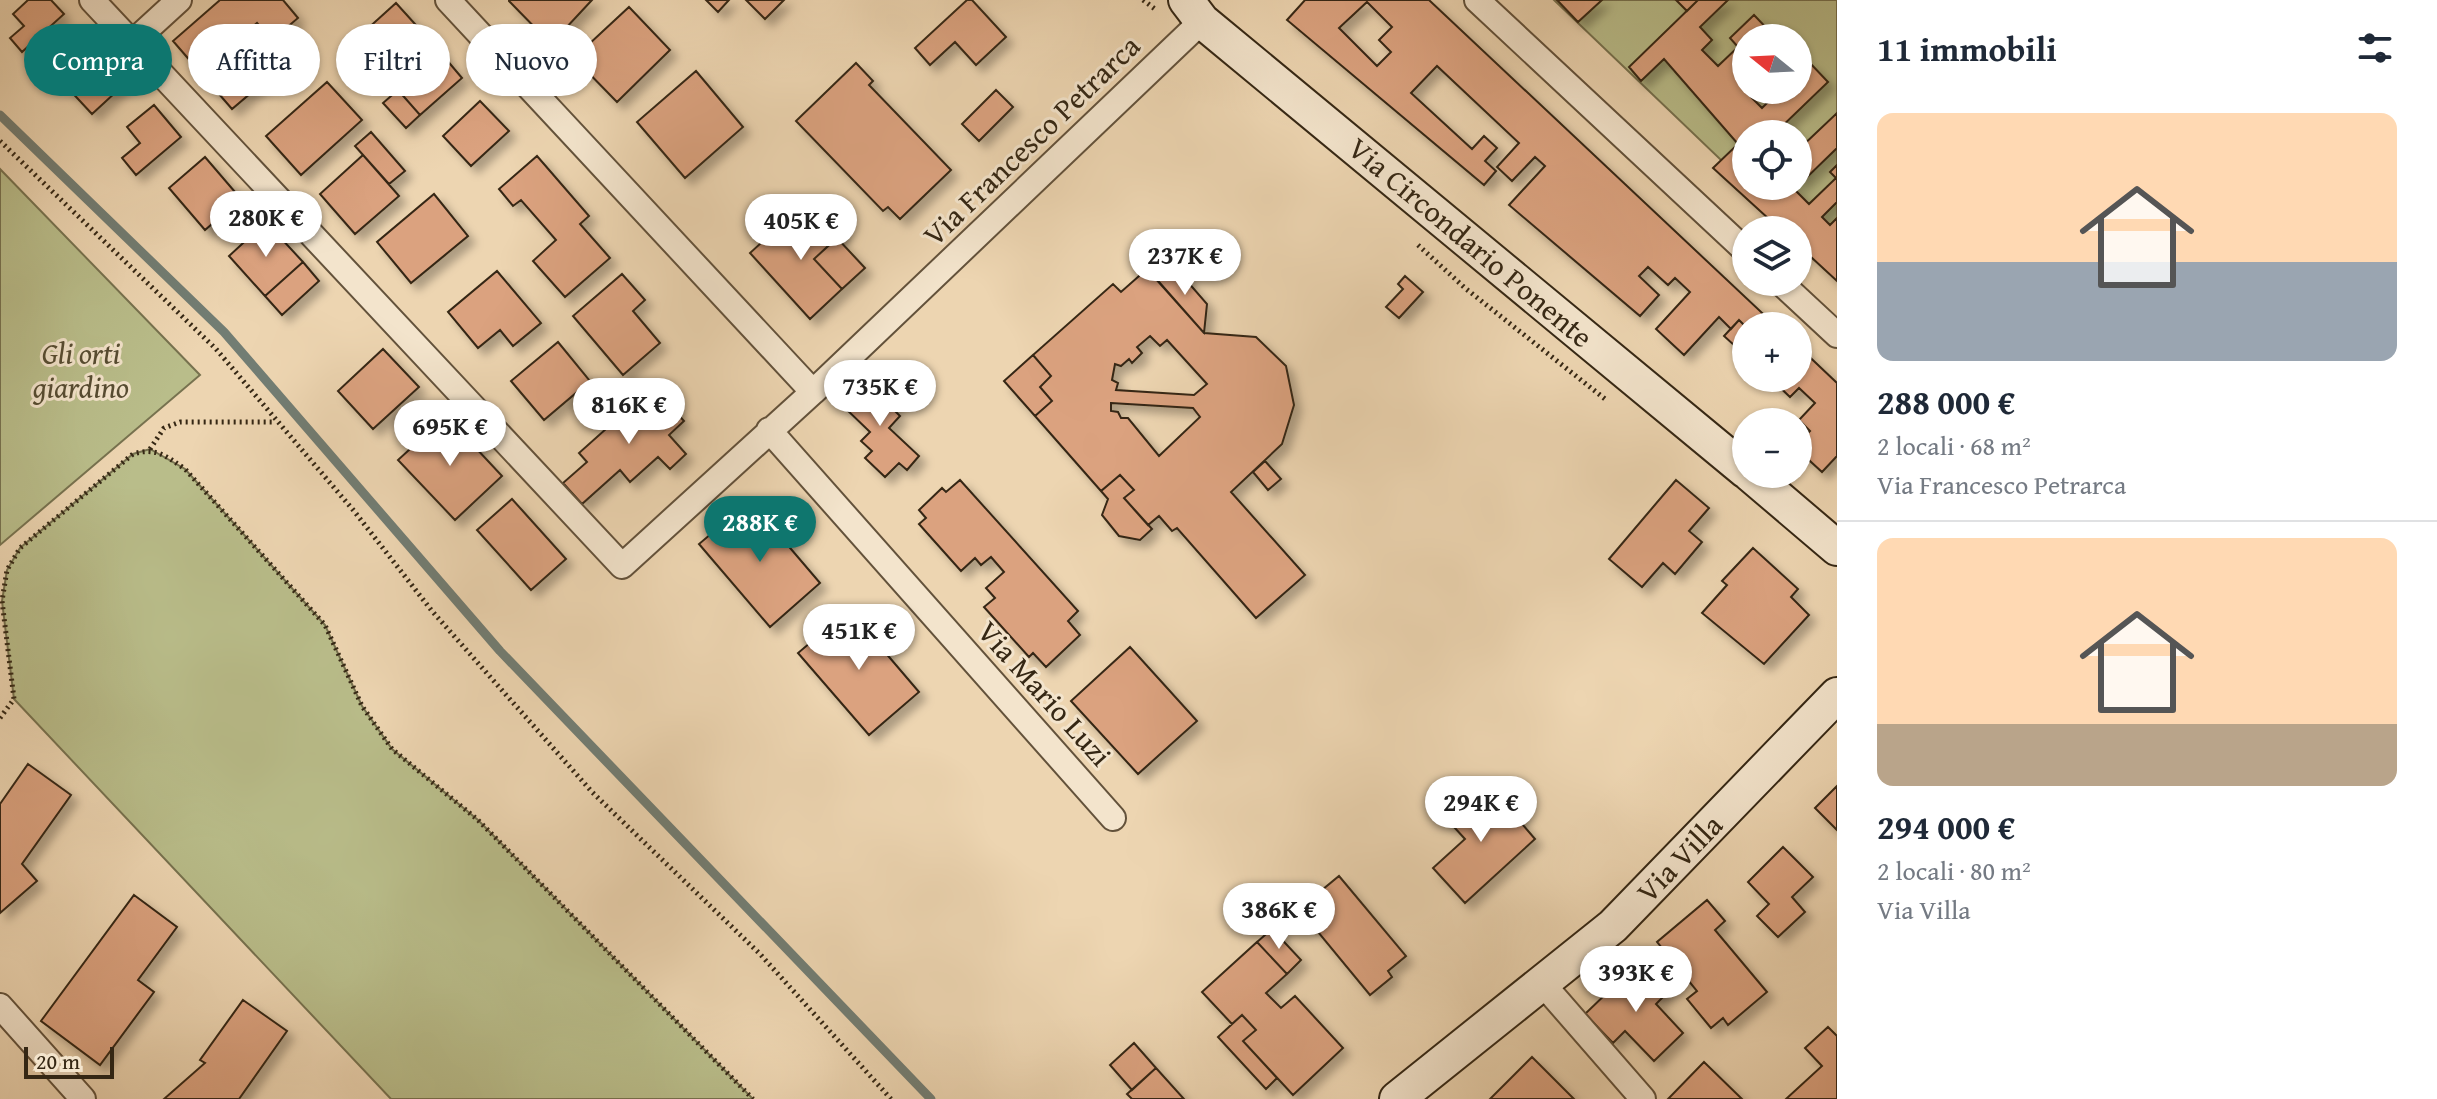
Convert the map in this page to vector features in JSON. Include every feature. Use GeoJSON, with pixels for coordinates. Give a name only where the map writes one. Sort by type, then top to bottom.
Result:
{"type":"FeatureCollection","features":[{"type":"Feature","properties":{"kind":"street"},"geometry":{"type":"LineString","coordinates":[[92,0],[114,24]]}},
{"type":"Feature","properties":{"kind":"street"},"geometry":{"type":"LineString","coordinates":[[153,24],[179,0]]}},
{"type":"Feature","properties":{"kind":"street"},"geometry":{"type":"LineString","coordinates":[[448,0],[813,392]]}},
{"type":"Feature","properties":{"kind":"street"},"geometry":{"type":"LineString","coordinates":[[1477,0],[1732,238]]}},
{"type":"Feature","properties":{"kind":"street","name":"Via Francesco Petrarca"},"geometry":{"type":"LineString","coordinates":[[172,86],[622,566],[813,392],[1187,9]]}},
{"type":"Feature","properties":{"kind":"street","name":"Via Circondario Ponente"},"geometry":{"type":"LineString","coordinates":[[1187,9],[1732,459]]}},
{"type":"Feature","properties":{"kind":"street"},"geometry":{"type":"LineString","coordinates":[[1795,296],[1837,335]]}},
{"type":"Feature","properties":{"kind":"street","name":"Via Mario Luzi"},"geometry":{"type":"LineString","coordinates":[[769,430],[1113,818]]}},
{"type":"Feature","properties":{"kind":"street","name":"Via Circondario Ponente"},"geometry":{"type":"LineString","coordinates":[[1767,488],[1837,548]]}},
{"type":"Feature","properties":{"kind":"street","name":"Via Villa"},"geometry":{"type":"LineString","coordinates":[[1397,1099],[1613,926],[1837,696]]}},
{"type":"Feature","properties":{"kind":"street"},"geometry":{"type":"LineString","coordinates":[[1542,983],[1643,1099]]}},
{"type":"Feature","properties":{"kind":"street"},"geometry":{"type":"LineString","coordinates":[[0,1006],[78,1097]]}},
{"type":"Feature","properties":{"kind":"path"},"geometry":{"type":"LineString","coordinates":[[0,141],[216,349],[275,422],[354,511],[432,611],[592,792],[760,954],[891,1099]]}},
{"type":"Feature","properties":{"kind":"path"},"geometry":{"type":"LineString","coordinates":[[0,718],[14,699],[2,601],[7,570],[20,548],[133,454],[150,449],[164,428],[180,422],[275,422]]}},
{"type":"Feature","properties":{"kind":"path"},"geometry":{"type":"LineString","coordinates":[[150,449],[185,469],[325,625],[362,706],[392,749],[478,820],[753,1099]]}},
{"type":"Feature","properties":{"kind":"green space"},"geometry":{"type":"Polygon","coordinates":[[[1554,0],[1837,0],[1837,271],[1812,245],[1812,216],[1782,216],[1764,200],[1812,200],[1812,120],[1732,120],[1732,171],[1554,0]]]}},
{"type":"Feature","properties":{"kind":"green space","name":"Gli orti giardino"},"geometry":{"type":"Polygon","coordinates":[[[0,169],[200,375],[0,545],[0,169]]]}},
{"type":"Feature","properties":{"kind":"green space"},"geometry":{"type":"Polygon","coordinates":[[[150,449],[185,469],[325,625],[362,706],[392,749],[478,820],[753,1099],[391,1099],[14,699],[2,601],[7,570],[20,548],[133,454],[150,449]]]}},
{"type":"Feature","properties":{"kind":"building"},"geometry":{"type":"Polygon","coordinates":[[[28,0],[51,0],[64,14],[53,24],[24,26],[13,14],[28,0]]]}},
{"type":"Feature","properties":{"kind":"building"},"geometry":{"type":"Polygon","coordinates":[[[220,0],[283,0],[298,18],[291,24],[192,24],[220,0]]]}},
{"type":"Feature","properties":{"kind":"building"},"geometry":{"type":"Polygon","coordinates":[[[509,0],[592,0],[570,24],[531,24],[509,0]]]}},
{"type":"Feature","properties":{"kind":"building"},"geometry":{"type":"Polygon","coordinates":[[[706,0],[729,0],[718,12],[706,0]]]}},
{"type":"Feature","properties":{"kind":"building"},"geometry":{"type":"Polygon","coordinates":[[[746,0],[784,0],[765,19],[746,0]]]}},
{"type":"Feature","properties":{"kind":"building"},"geometry":{"type":"Polygon","coordinates":[[[967,0],[972,0],[1006,37],[976,65],[955,42],[930,65],[915,48],[967,0]]]}},
{"type":"Feature","properties":{"kind":"building"},"geometry":{"type":"Polygon","coordinates":[[[1305,0],[1429,0],[1732,285],[1732,296],[1744,296],[1761,312],[1732,312],[1731,329],[1719,317],[1684,355],[1656,329],[1690,292],[1675,278],[1668,285],[1648,267],[1639,276],[1659,295],[1640,316],[1509,205],[1545,166],[1535,157],[1512,181],[1497,167],[1519,143],[1437,66],[1411,93],[1472,149],[1484,136],[1497,148],[1485,161],[1496,171],[1484,185],[1287,20],[1305,0]],[[1367,2],[1339,28],[1377,66],[1391,52],[1379,40],[1392,27],[1367,2]]]}},
{"type":"Feature","properties":{"kind":"building"},"geometry":{"type":"Polygon","coordinates":[[[1557,0],[1602,0],[1578,22],[1557,0]]]}},
{"type":"Feature","properties":{"kind":"building"},"geometry":{"type":"Polygon","coordinates":[[[1676,0],[1698,0],[1687,11],[1676,0]]]}},
{"type":"Feature","properties":{"kind":"building"},"geometry":{"type":"Polygon","coordinates":[[[1698,0],[1728,0],[1700,27],[1712,40],[1702,50],[1718,66],[1732,53],[1732,104],[1758,104],[1762,108],[1766,104],[1805,104],[1789,120],[1732,120],[1732,137],[1664,59],[1641,81],[1629,67],[1698,0]]]}},
{"type":"Feature","properties":{"kind":"building"},"geometry":{"type":"Polygon","coordinates":[[[396,3],[415,24],[373,24],[396,3]]]}},
{"type":"Feature","properties":{"kind":"building"},"geometry":{"type":"Polygon","coordinates":[[[629,7],[670,50],[617,102],[597,82],[597,37],[629,7]]]}},
{"type":"Feature","properties":{"kind":"building"},"geometry":{"type":"Polygon","coordinates":[[[1754,15],[1763,24],[1745,24],[1754,15]]]}},
{"type":"Feature","properties":{"kind":"building"},"geometry":{"type":"Polygon","coordinates":[[[24,26],[24,50],[22,52],[10,38],[24,26]]]}},
{"type":"Feature","properties":{"kind":"building"},"geometry":{"type":"Polygon","coordinates":[[[188,28],[188,58],[173,41],[188,28]]]}},
{"type":"Feature","properties":{"kind":"building"},"geometry":{"type":"Polygon","coordinates":[[[856,63],[873,81],[869,85],[951,170],[900,219],[888,207],[883,211],[796,121],[856,63]]]}},
{"type":"Feature","properties":{"kind":"building"},"geometry":{"type":"Polygon","coordinates":[[[450,64],[462,78],[450,89],[450,64]]]}},
{"type":"Feature","properties":{"kind":"building"},"geometry":{"type":"Polygon","coordinates":[[[1812,65],[1828,82],[1812,97],[1812,65]]]}},
{"type":"Feature","properties":{"kind":"building"},"geometry":{"type":"Polygon","coordinates":[[[696,71],[743,127],[685,178],[637,122],[696,71]]]}},
{"type":"Feature","properties":{"kind":"building"},"geometry":{"type":"Polygon","coordinates":[[[327,82],[336,96],[340,96],[362,120],[301,175],[266,136],[311,96],[320,96],[320,88],[327,82]]]}},
{"type":"Feature","properties":{"kind":"building"},"geometry":{"type":"Polygon","coordinates":[[[996,90],[1013,107],[979,141],[962,124],[996,90]]]}},
{"type":"Feature","properties":{"kind":"building"},"geometry":{"type":"Polygon","coordinates":[[[75,96],[112,96],[92,114],[75,96]]]}},
{"type":"Feature","properties":{"kind":"building"},"geometry":{"type":"Polygon","coordinates":[[[221,96],[247,96],[232,109],[221,96]]]}},
{"type":"Feature","properties":{"kind":"building"},"geometry":{"type":"Polygon","coordinates":[[[391,96],[403,96],[420,115],[406,128],[383,103],[391,96]]]}},
{"type":"Feature","properties":{"kind":"building"},"geometry":{"type":"Polygon","coordinates":[[[403,96],[442,96],[420,115],[403,96]]]}},
{"type":"Feature","properties":{"kind":"building"},"geometry":{"type":"Polygon","coordinates":[[[480,101],[509,131],[471,166],[443,136],[480,101]]]}},
{"type":"Feature","properties":{"kind":"building"},"geometry":{"type":"Polygon","coordinates":[[[154,105],[181,137],[136,175],[122,158],[140,143],[127,127],[154,105]]]}},
{"type":"Feature","properties":{"kind":"building"},"geometry":{"type":"Polygon","coordinates":[[[1837,113],[1837,148],[1812,172],[1812,137],[1837,113]]]}},
{"type":"Feature","properties":{"kind":"building"},"geometry":{"type":"Polygon","coordinates":[[[371,132],[405,171],[389,184],[355,146],[371,132]]]}},
{"type":"Feature","properties":{"kind":"building"},"geometry":{"type":"Polygon","coordinates":[[[1732,150],[1732,185],[1713,168],[1732,150]]]}},
{"type":"Feature","properties":{"kind":"building"},"geometry":{"type":"Polygon","coordinates":[[[363,155],[399,196],[355,234],[320,194],[363,155]]]}},
{"type":"Feature","properties":{"kind":"building"},"geometry":{"type":"Polygon","coordinates":[[[537,156],[589,216],[580,224],[610,258],[565,297],[533,261],[556,240],[521,200],[513,206],[499,189],[537,156]]]}},
{"type":"Feature","properties":{"kind":"building"},"geometry":{"type":"Polygon","coordinates":[[[205,157],[241,199],[205,230],[169,188],[205,157]]]}},
{"type":"Feature","properties":{"kind":"building"},"geometry":{"type":"Polygon","coordinates":[[[1837,165],[1837,202],[1822,217],[1830,225],[1837,218],[1837,281],[1812,258],[1812,216],[1766,216],[1748,200],[1805,200],[1809,204],[1836,178],[1830,172],[1837,165]]]}},
{"type":"Feature","properties":{"kind":"building"},"geometry":{"type":"Polygon","coordinates":[[[434,194],[468,236],[411,283],[377,242],[434,194]]]}},
{"type":"Feature","properties":{"kind":"building"},"geometry":{"type":"Polygon","coordinates":[[[821,210],[842,233],[814,259],[842,289],[810,319],[750,253],[784,222],[795,234],[821,210]]]}},
{"type":"Feature","properties":{"kind":"building"},"geometry":{"type":"Polygon","coordinates":[[[266,222],[303,262],[265,296],[229,256],[266,222]]]}},
{"type":"Feature","properties":{"kind":"building"},"geometry":{"type":"Polygon","coordinates":[[[837,238],[865,268],[842,289],[814,259],[837,238]]]}},
{"type":"Feature","properties":{"kind":"building"},"geometry":{"type":"Polygon","coordinates":[[[303,262],[319,281],[282,315],[265,296],[303,262]]]}},
{"type":"Feature","properties":{"kind":"building"},"geometry":{"type":"Polygon","coordinates":[[[1147,269],[1204,333],[1256,337],[1286,366],[1294,405],[1282,444],[1231,492],[1305,575],[1256,618],[1177,528],[1172,531],[1159,516],[1148,525],[1124,498],[1134,490],[1120,475],[1101,491],[1035,416],[1052,401],[1040,387],[1051,376],[1033,355],[1113,284],[1121,292],[1147,269]],[[1150,336],[1137,347],[1142,353],[1132,363],[1129,359],[1121,366],[1115,364],[1112,380],[1118,383],[1116,390],[1194,395],[1207,384],[1167,340],[1160,346],[1150,336]],[[1111,403],[1111,411],[1118,412],[1121,418],[1128,418],[1159,456],[1200,417],[1193,408],[1111,403]]]}},
{"type":"Feature","properties":{"kind":"building"},"geometry":{"type":"Polygon","coordinates":[[[497,271],[541,323],[513,346],[500,330],[478,348],[448,312],[497,271]]]}},
{"type":"Feature","properties":{"kind":"building"},"geometry":{"type":"Polygon","coordinates":[[[1180,273],[1207,304],[1204,333],[1152,274],[1180,273]]]}},
{"type":"Feature","properties":{"kind":"building"},"geometry":{"type":"Polygon","coordinates":[[[622,274],[645,300],[633,311],[660,343],[623,375],[573,316],[622,274]]]}},
{"type":"Feature","properties":{"kind":"building"},"geometry":{"type":"Polygon","coordinates":[[[1405,276],[1423,292],[1399,318],[1386,307],[1403,289],[1398,284],[1405,276]]]}},
{"type":"Feature","properties":{"kind":"building"},"geometry":{"type":"Polygon","coordinates":[[[1732,327],[1732,343],[1724,336],[1732,327]]]}},
{"type":"Feature","properties":{"kind":"building"},"geometry":{"type":"Polygon","coordinates":[[[558,342],[590,381],[544,420],[511,381],[558,342]]]}},
{"type":"Feature","properties":{"kind":"building"},"geometry":{"type":"Polygon","coordinates":[[[383,349],[419,387],[373,429],[338,391],[383,349]]]}},
{"type":"Feature","properties":{"kind":"building"},"geometry":{"type":"Polygon","coordinates":[[[1033,355],[1051,376],[1040,387],[1052,401],[1035,416],[1004,381],[1033,355]]]}},
{"type":"Feature","properties":{"kind":"building"},"geometry":{"type":"Polygon","coordinates":[[[1812,359],[1837,383],[1837,456],[1822,472],[1812,463],[1810,408],[1815,403],[1803,392],[1812,392],[1812,359]]]}},
{"type":"Feature","properties":{"kind":"building"},"geometry":{"type":"Polygon","coordinates":[[[871,377],[896,400],[890,406],[900,416],[889,428],[919,456],[907,470],[899,463],[885,477],[865,458],[872,451],[861,441],[870,432],[844,407],[871,377]]]}},
{"type":"Feature","properties":{"kind":"building"},"geometry":{"type":"Polygon","coordinates":[[[653,387],[684,421],[669,435],[686,454],[670,469],[658,457],[630,482],[620,470],[582,504],[563,483],[587,462],[579,453],[653,387]]]}},
{"type":"Feature","properties":{"kind":"building"},"geometry":{"type":"Polygon","coordinates":[[[446,416],[502,476],[455,520],[398,460],[446,416]]]}},
{"type":"Feature","properties":{"kind":"building"},"geometry":{"type":"Polygon","coordinates":[[[1265,461],[1281,479],[1268,490],[1253,472],[1265,461]]]}},
{"type":"Feature","properties":{"kind":"building"},"geometry":{"type":"Polygon","coordinates":[[[1120,475],[1134,490],[1124,498],[1152,529],[1140,540],[1119,536],[1102,515],[1108,499],[1101,491],[1120,475]]]}},
{"type":"Feature","properties":{"kind":"building"},"geometry":{"type":"Polygon","coordinates":[[[960,480],[1078,611],[1068,621],[1080,635],[1046,667],[1033,653],[1029,657],[984,607],[995,598],[986,588],[1004,572],[991,557],[981,565],[975,558],[961,571],[919,524],[926,518],[919,510],[942,488],[946,492],[960,480]]]}},
{"type":"Feature","properties":{"kind":"building"},"geometry":{"type":"Polygon","coordinates":[[[1676,480],[1709,508],[1689,531],[1702,542],[1675,574],[1663,563],[1642,587],[1609,559],[1676,480]]]}},
{"type":"Feature","properties":{"kind":"building"},"geometry":{"type":"Polygon","coordinates":[[[512,499],[566,559],[531,590],[477,530],[512,499]]]}},
{"type":"Feature","properties":{"kind":"building"},"geometry":{"type":"Polygon","coordinates":[[[750,501],[820,583],[770,627],[699,544],[750,501]]]}},
{"type":"Feature","properties":{"kind":"building"},"geometry":{"type":"Polygon","coordinates":[[[1753,548],[1798,589],[1791,597],[1809,615],[1764,664],[1702,613],[1727,585],[1722,581],[1753,548]]]}},
{"type":"Feature","properties":{"kind":"building"},"geometry":{"type":"Polygon","coordinates":[[[849,610],[919,692],[869,735],[798,653],[849,610]]]}},
{"type":"Feature","properties":{"kind":"building"},"geometry":{"type":"Polygon","coordinates":[[[1130,647],[1197,721],[1138,774],[1071,701],[1130,647]]]}},
{"type":"Feature","properties":{"kind":"building"},"geometry":{"type":"Polygon","coordinates":[[[28,764],[71,795],[22,864],[37,881],[0,913],[0,804],[28,764]]]}},
{"type":"Feature","properties":{"kind":"building"},"geometry":{"type":"Polygon","coordinates":[[[1475,786],[1497,809],[1504,803],[1535,839],[1465,903],[1433,868],[1465,839],[1443,815],[1475,786]]]}},
{"type":"Feature","properties":{"kind":"building"},"geometry":{"type":"Polygon","coordinates":[[[1837,786],[1837,830],[1815,808],[1837,786]]]}},
{"type":"Feature","properties":{"kind":"building"},"geometry":{"type":"Polygon","coordinates":[[[1783,847],[1813,877],[1792,897],[1805,912],[1778,937],[1757,916],[1769,904],[1748,882],[1783,847]]]}},
{"type":"Feature","properties":{"kind":"building"},"geometry":{"type":"Polygon","coordinates":[[[1339,876],[1406,956],[1388,971],[1392,977],[1370,995],[1299,909],[1339,876]]]}},
{"type":"Feature","properties":{"kind":"building"},"geometry":{"type":"Polygon","coordinates":[[[134,895],[177,927],[138,980],[154,992],[100,1065],[41,1021],[134,895]]]}},
{"type":"Feature","properties":{"kind":"building"},"geometry":{"type":"Polygon","coordinates":[[[1707,900],[1725,921],[1715,930],[1767,992],[1728,1025],[1723,1018],[1711,1028],[1687,999],[1697,991],[1657,942],[1707,900]]]}},
{"type":"Feature","properties":{"kind":"building"},"geometry":{"type":"Polygon","coordinates":[[[1272,929],[1301,960],[1287,974],[1257,942],[1272,929]]]}},
{"type":"Feature","properties":{"kind":"building"},"geometry":{"type":"Polygon","coordinates":[[[1257,942],[1287,974],[1266,993],[1281,1008],[1295,996],[1343,1048],[1293,1095],[1243,1041],[1256,1030],[1242,1015],[1232,1024],[1202,992],[1257,942]]]}},
{"type":"Feature","properties":{"kind":"building"},"geometry":{"type":"Polygon","coordinates":[[[1637,964],[1666,994],[1656,1004],[1683,1033],[1654,1061],[1625,1031],[1613,1043],[1585,1014],[1637,964]]]}},
{"type":"Feature","properties":{"kind":"building"},"geometry":{"type":"Polygon","coordinates":[[[243,1000],[287,1031],[239,1099],[164,1099],[205,1063],[200,1060],[243,1000]]]}},
{"type":"Feature","properties":{"kind":"building"},"geometry":{"type":"Polygon","coordinates":[[[1242,1015],[1256,1030],[1243,1041],[1277,1078],[1266,1089],[1218,1037],[1242,1015]]]}},
{"type":"Feature","properties":{"kind":"building"},"geometry":{"type":"Polygon","coordinates":[[[1828,1027],[1837,1036],[1837,1099],[1786,1099],[1822,1066],[1805,1048],[1828,1027]]]}},
{"type":"Feature","properties":{"kind":"building"},"geometry":{"type":"Polygon","coordinates":[[[1134,1043],[1156,1068],[1132,1090],[1110,1065],[1134,1043]]]}},
{"type":"Feature","properties":{"kind":"building"},"geometry":{"type":"Polygon","coordinates":[[[1532,1057],[1574,1099],[1490,1099],[1532,1057]]]}},
{"type":"Feature","properties":{"kind":"building"},"geometry":{"type":"Polygon","coordinates":[[[1704,1062],[1742,1099],[1668,1099],[1704,1062]]]}},
{"type":"Feature","properties":{"kind":"building"},"geometry":{"type":"Polygon","coordinates":[[[1156,1068],[1184,1099],[1132,1099],[1127,1094],[1156,1068]]]}},
{"type":"Feature","properties":{"kind":"waterway"},"geometry":{"type":"LineString","coordinates":[[0,115],[224,332],[500,651],[931,1099]]}}]}
